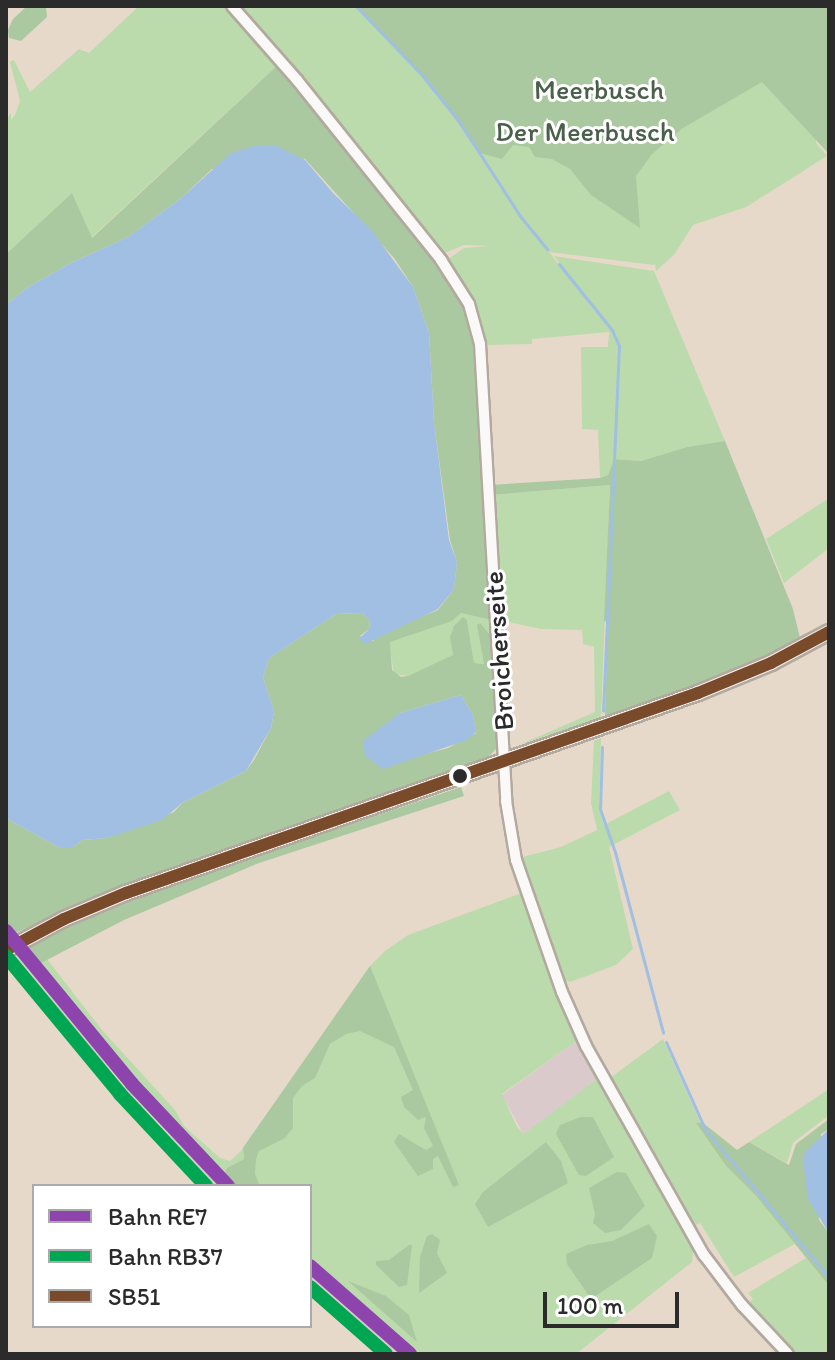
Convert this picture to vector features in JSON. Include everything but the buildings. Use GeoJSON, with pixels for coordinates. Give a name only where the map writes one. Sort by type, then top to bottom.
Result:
{"type":"FeatureCollection","features":[{"type":"Feature","properties":{"kind":"main road"},"geometry":{"type":"LineString","coordinates":[[6,950],[37,932],[126,893],[698,693],[771,663],[829,632]]}},
{"type":"Feature","properties":{"kind":"street","name":"Broicherseite"},"geometry":{"type":"LineString","coordinates":[[232,6],[297,80],[441,260],[472,312],[481,354],[508,824],[516,860],[574,1023],[704,1255],[742,1305],[788,1354]]}},
{"type":"Feature","properties":{"kind":"shaded area"},"geometry":{"type":"Polygon","coordinates":[[[6,922],[88,1024],[231,1184],[214,1184],[77,1033],[6,944],[6,922]]]}},
{"type":"Feature","properties":{"kind":"shaded area"},"geometry":{"type":"Polygon","coordinates":[[[579,1039],[598,1078],[524,1135],[502,1095],[579,1039]]]}},
{"type":"Feature","properties":{"kind":"shaded area"},"geometry":{"type":"Polygon","coordinates":[[[312,1262],[417,1354],[396,1354],[312,1280],[312,1262]]]}},
{"type":"Feature","properties":{"kind":"green space"},"geometry":{"type":"Polygon","coordinates":[[[27,6],[46,6],[47,17],[21,41],[9,38],[8,30],[13,19],[27,6]]]}},
{"type":"Feature","properties":{"kind":"green space"},"geometry":{"type":"Polygon","coordinates":[[[139,6],[228,6],[279,64],[91,238],[72,193],[6,254],[6,120],[11,113],[11,120],[15,115],[20,101],[10,62],[14,60],[30,92],[79,49],[89,53],[139,6]]]}},
{"type":"Feature","properties":{"kind":"green space","name":"Der Meerbusch"},"geometry":{"type":"Polygon","coordinates":[[[238,6],[829,6],[816,143],[827,156],[746,207],[693,225],[674,255],[656,271],[655,263],[549,252],[601,317],[554,256],[654,271],[725,441],[687,447],[641,461],[614,459],[608,475],[600,478],[598,430],[582,429],[581,347],[608,347],[609,332],[532,339],[532,344],[485,345],[470,296],[447,260],[464,248],[489,246],[464,245],[442,254],[238,6]]]}},
{"type":"Feature","properties":{"kind":"green space","name":"Meerbusch"},"geometry":{"type":"Polygon","coordinates":[[[357,6],[829,6],[829,154],[762,82],[683,128],[652,154],[636,176],[640,228],[591,195],[570,169],[552,159],[535,157],[529,147],[513,145],[502,159],[480,153],[422,74],[357,6]]]}},
{"type":"Feature","properties":{"kind":"green space"},"geometry":{"type":"Polygon","coordinates":[[[279,64],[450,278],[464,302],[477,346],[491,620],[461,613],[452,621],[390,642],[392,670],[401,677],[408,676],[453,655],[450,637],[454,626],[463,617],[467,620],[474,663],[484,664],[477,625],[480,623],[493,638],[498,747],[488,757],[124,886],[15,933],[6,922],[6,818],[58,847],[73,847],[83,840],[107,838],[174,812],[182,803],[246,771],[254,760],[271,728],[274,712],[263,677],[269,658],[336,614],[362,613],[370,620],[369,629],[360,636],[373,641],[379,634],[438,610],[454,589],[457,562],[450,540],[434,423],[429,333],[413,287],[394,258],[305,159],[212,169],[180,199],[128,237],[71,263],[28,287],[6,305],[6,254],[72,193],[92,238],[279,64]],[[461,695],[400,713],[425,754],[448,748],[476,733],[473,715],[461,695]]]}},
{"type":"Feature","properties":{"kind":"green space"},"geometry":{"type":"Polygon","coordinates":[[[725,441],[793,609],[800,638],[773,656],[666,700],[605,716],[608,622],[604,621],[610,485],[491,495],[490,485],[600,478],[608,475],[614,459],[641,461],[687,447],[725,441]]]}},
{"type":"Feature","properties":{"kind":"green space"},"geometry":{"type":"Polygon","coordinates":[[[610,485],[601,719],[521,744],[595,712],[594,647],[583,644],[582,630],[541,629],[499,620],[491,495],[610,485]]]}},
{"type":"Feature","properties":{"kind":"green space"},"geometry":{"type":"Polygon","coordinates":[[[829,498],[829,548],[784,583],[766,539],[829,498]]]}},
{"type":"Feature","properties":{"kind":"green space"},"geometry":{"type":"Polygon","coordinates":[[[461,613],[491,620],[493,638],[480,623],[484,664],[474,663],[467,620],[453,656],[408,676],[394,674],[389,642],[452,621],[461,613]]]}},
{"type":"Feature","properties":{"kind":"green space"},"geometry":{"type":"Polygon","coordinates":[[[601,738],[599,809],[604,825],[669,791],[680,810],[609,847],[633,949],[616,965],[570,982],[561,980],[519,858],[561,847],[597,830],[591,803],[594,741],[601,738]]]}},
{"type":"Feature","properties":{"kind":"green space"},"geometry":{"type":"Polygon","coordinates":[[[461,787],[464,796],[259,863],[124,920],[39,964],[25,947],[136,897],[461,787]]]}},
{"type":"Feature","properties":{"kind":"green space"},"geometry":{"type":"Polygon","coordinates":[[[524,892],[579,1039],[502,1094],[517,1127],[524,1134],[598,1078],[694,1246],[692,1262],[576,1354],[417,1354],[312,1262],[312,1184],[259,1184],[243,1150],[244,1159],[227,1168],[223,1176],[167,1117],[39,964],[47,959],[102,1030],[175,1110],[184,1126],[220,1158],[230,1161],[240,1152],[370,966],[408,935],[524,892]]]}},
{"type":"Feature","properties":{"kind":"green space"},"geometry":{"type":"Polygon","coordinates":[[[17,957],[118,1080],[214,1184],[204,1184],[89,1063],[30,992],[14,959],[17,957]]]}},
{"type":"Feature","properties":{"kind":"green space"},"geometry":{"type":"Polygon","coordinates":[[[370,966],[459,1185],[453,1187],[438,1156],[433,1159],[433,1169],[418,1176],[394,1142],[399,1134],[426,1150],[433,1146],[424,1128],[426,1117],[418,1120],[404,1107],[401,1097],[413,1090],[394,1047],[360,1031],[346,1034],[330,1044],[315,1078],[302,1086],[293,1098],[293,1128],[285,1138],[259,1151],[255,1174],[259,1184],[231,1184],[223,1176],[227,1168],[244,1159],[243,1148],[370,966]]]}},
{"type":"Feature","properties":{"kind":"green space"},"geometry":{"type":"Polygon","coordinates":[[[663,1039],[700,1122],[696,1123],[726,1166],[757,1197],[795,1244],[734,1277],[700,1223],[692,1227],[610,1078],[663,1039]]]}},
{"type":"Feature","properties":{"kind":"green space"},"geometry":{"type":"Polygon","coordinates":[[[829,1089],[829,1115],[793,1143],[787,1163],[749,1142],[829,1089]]]}},
{"type":"Feature","properties":{"kind":"green space"},"geometry":{"type":"Polygon","coordinates":[[[581,1117],[593,1117],[614,1157],[586,1176],[579,1175],[556,1134],[560,1125],[581,1117]]]}},
{"type":"Feature","properties":{"kind":"green space"},"geometry":{"type":"Polygon","coordinates":[[[829,1119],[829,1129],[821,1134],[819,1220],[829,1233],[829,1286],[757,1197],[726,1166],[696,1123],[702,1122],[737,1150],[749,1142],[789,1165],[796,1144],[829,1119]]]}},
{"type":"Feature","properties":{"kind":"green space"},"geometry":{"type":"Polygon","coordinates":[[[546,1142],[561,1161],[568,1183],[488,1227],[475,1204],[483,1192],[546,1142]]]}},
{"type":"Feature","properties":{"kind":"green space"},"geometry":{"type":"Polygon","coordinates":[[[617,1172],[626,1173],[645,1206],[621,1230],[605,1233],[593,1223],[595,1214],[589,1188],[617,1172]]]}},
{"type":"Feature","properties":{"kind":"green space"},"geometry":{"type":"Polygon","coordinates":[[[649,1224],[657,1236],[652,1258],[591,1299],[567,1264],[566,1254],[587,1245],[612,1241],[649,1224]]]}},
{"type":"Feature","properties":{"kind":"green space"},"geometry":{"type":"Polygon","coordinates":[[[432,1234],[440,1240],[437,1253],[447,1273],[419,1293],[420,1257],[427,1236],[432,1234]]]}},
{"type":"Feature","properties":{"kind":"green space"},"geometry":{"type":"Polygon","coordinates":[[[412,1245],[407,1285],[399,1287],[376,1265],[376,1261],[389,1260],[412,1245]]]}},
{"type":"Feature","properties":{"kind":"green space"},"geometry":{"type":"Polygon","coordinates":[[[806,1258],[829,1286],[829,1354],[794,1354],[746,1305],[753,1299],[748,1293],[806,1258]]]}},
{"type":"Feature","properties":{"kind":"green space"},"geometry":{"type":"Polygon","coordinates":[[[348,1281],[386,1296],[409,1315],[417,1342],[348,1281]]]}},
{"type":"Feature","properties":{"kind":"water"},"geometry":{"type":"Polygon","coordinates":[[[255,146],[277,146],[305,160],[372,231],[413,287],[429,333],[434,423],[449,540],[457,562],[454,589],[438,609],[365,644],[359,639],[369,629],[370,620],[362,613],[336,614],[269,658],[263,677],[274,712],[271,728],[246,771],[182,803],[162,820],[107,838],[83,840],[73,847],[58,847],[6,818],[6,305],[28,287],[71,263],[128,237],[180,199],[231,153],[255,146]]]}},
{"type":"Feature","properties":{"kind":"water"},"geometry":{"type":"Polygon","coordinates":[[[461,695],[473,715],[476,732],[467,740],[383,769],[365,756],[363,741],[400,713],[461,695]]]}},
{"type":"Feature","properties":{"kind":"water"},"geometry":{"type":"Polygon","coordinates":[[[829,1129],[829,1233],[808,1199],[803,1161],[805,1152],[829,1129]]]}},
{"type":"Feature","properties":{"kind":"waterway"},"geometry":{"type":"LineString","coordinates":[[356,6],[421,74],[458,120],[520,216],[547,249]]}},
{"type":"Feature","properties":{"kind":"waterway"},"geometry":{"type":"LineString","coordinates":[[559,264],[612,330],[619,346],[603,711]]}},
{"type":"Feature","properties":{"kind":"waterway"},"geometry":{"type":"LineString","coordinates":[[602,747],[600,809],[615,852],[663,1033]]}},
{"type":"Feature","properties":{"kind":"waterway"},"geometry":{"type":"LineString","coordinates":[[666,1042],[705,1129],[829,1278]]}},
{"type":"Feature","properties":{"kind":"rail line","name":"RE7"},"geometry":{"type":"LineString","coordinates":[[6,931],[132,1084],[226,1184]]}},
{"type":"Feature","properties":{"kind":"rail line","name":"RB37"},"geometry":{"type":"LineString","coordinates":[[6,956],[120,1094],[204,1184]]}},
{"type":"Feature","properties":{"kind":"rail line","name":"RE7"},"geometry":{"type":"LineString","coordinates":[[312,1268],[410,1354]]}},
{"type":"Feature","properties":{"kind":"rail line","name":"RB37"},"geometry":{"type":"LineString","coordinates":[[312,1289],[386,1354]]}},
{"type":"Feature","properties":{"kind":"transit line","name":"SB51"},"geometry":{"type":"LineString","coordinates":[[6,950],[64,919],[126,893],[698,693],[771,663],[829,632]]}}]}
